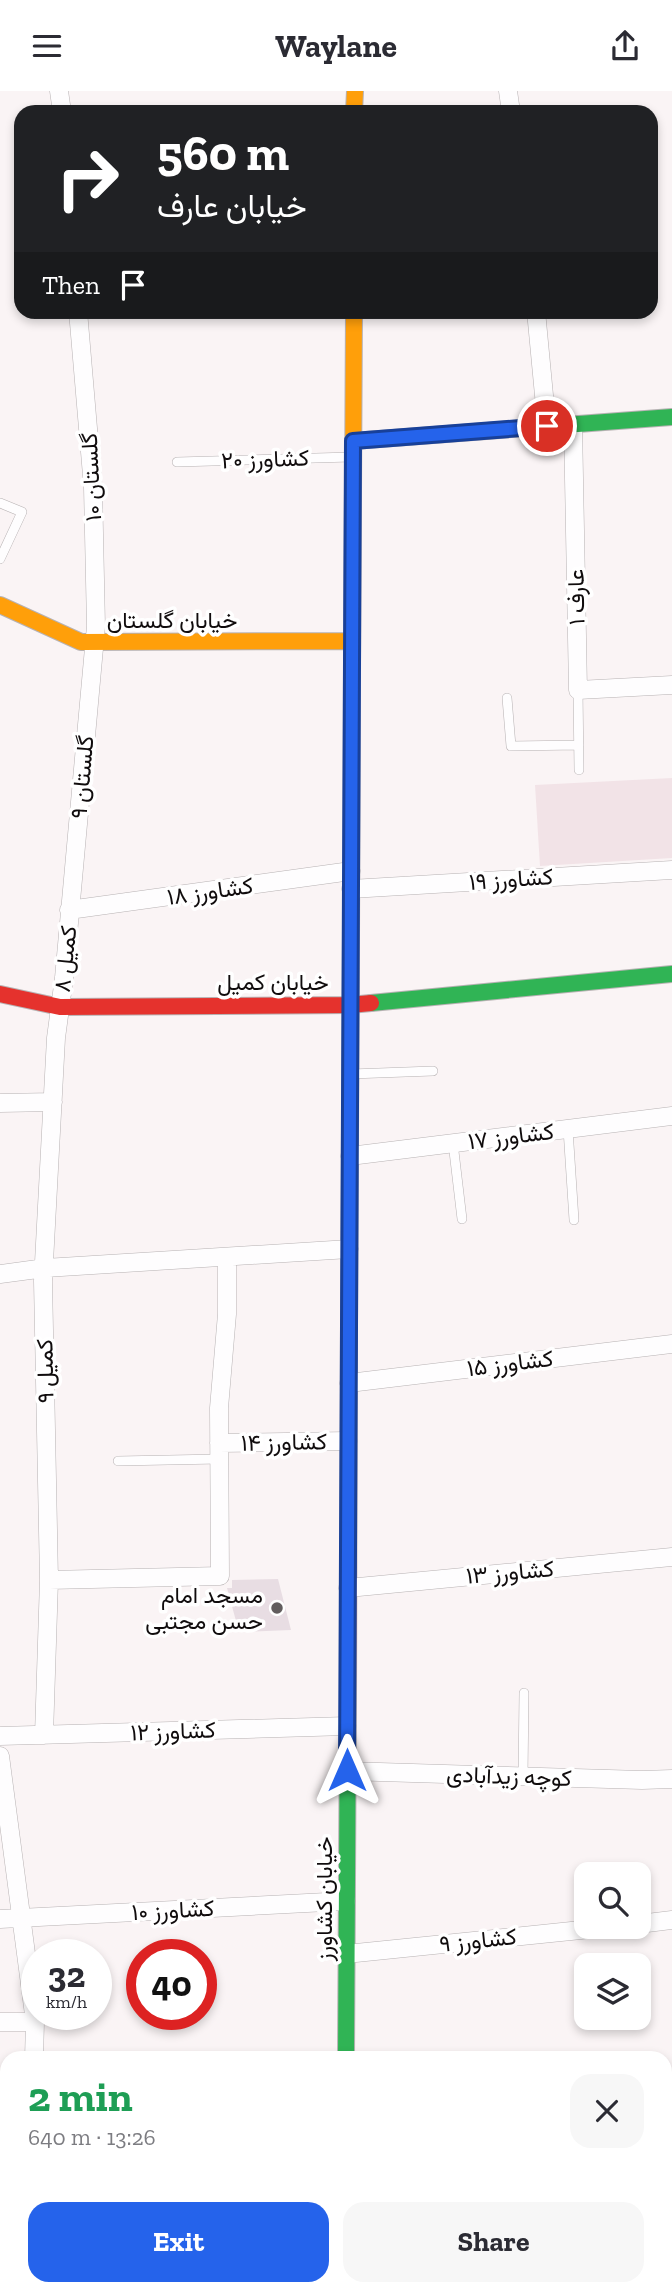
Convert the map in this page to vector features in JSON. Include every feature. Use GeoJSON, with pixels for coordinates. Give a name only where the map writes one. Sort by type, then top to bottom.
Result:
{"type":"FeatureCollection","features":[{"type":"Feature","properties":{"kind":"street","name":"گلستان ۱۰"},"geometry":{"type":"LineString","coordinates":[[79,319],[93,487],[96,626],[94,643]]}},
{"type":"Feature","properties":{"kind":"street","name":"خیابان کشاورز"},"geometry":{"type":"LineString","coordinates":[[345,2051],[354,319]]}},
{"type":"Feature","properties":{"kind":"street"},"geometry":{"type":"LineString","coordinates":[[537,319],[547,426]]}},
{"type":"Feature","properties":{"kind":"street"},"geometry":{"type":"LineString","coordinates":[[353,449],[547,426],[672,417]]}},
{"type":"Feature","properties":{"kind":"street","name":"عارف ۱"},"geometry":{"type":"LineString","coordinates":[[573,425],[578,690]]}},
{"type":"Feature","properties":{"kind":"street","name":"خیابان گلستان"},"geometry":{"type":"LineString","coordinates":[[0,605],[81,642],[352,641]]}},
{"type":"Feature","properties":{"kind":"street","name":"گلستان ۹"},"geometry":{"type":"LineString","coordinates":[[69,911],[94,643]]}},
{"type":"Feature","properties":{"kind":"street"},"geometry":{"type":"LineString","coordinates":[[578,690],[672,685]]}},
{"type":"Feature","properties":{"kind":"street","name":"کشاورز ۱۹"},"geometry":{"type":"LineString","coordinates":[[351,880],[672,870]]}},
{"type":"Feature","properties":{"kind":"street","name":"کشاورز ۱۸"},"geometry":{"type":"LineString","coordinates":[[69,911],[351,880]]}},
{"type":"Feature","properties":{"kind":"street","name":"کمیل ۸"},"geometry":{"type":"LineString","coordinates":[[60,1007],[69,911]]}},
{"type":"Feature","properties":{"kind":"street","name":"خیابان کمیل"},"geometry":{"type":"LineString","coordinates":[[0,995],[60,1007],[351,1005],[410,997],[672,974]]}},
{"type":"Feature","properties":{"kind":"street","name":"کمیل ۹"},"geometry":{"type":"LineString","coordinates":[[44,1735],[50,1580],[43,1281],[60,1007]]}},
{"type":"Feature","properties":{"kind":"street"},"geometry":{"type":"LineString","coordinates":[[0,1103],[53,1102]]}},
{"type":"Feature","properties":{"kind":"street","name":"کشاورز ۱۷"},"geometry":{"type":"LineString","coordinates":[[350,1156],[672,1115]]}},
{"type":"Feature","properties":{"kind":"street"},"geometry":{"type":"LineString","coordinates":[[0,1274],[45,1268],[349,1249]]}},
{"type":"Feature","properties":{"kind":"street"},"geometry":{"type":"LineString","coordinates":[[50,1580],[220,1576],[219,1408],[227,1314],[227,1257]]}},
{"type":"Feature","properties":{"kind":"street","name":"کشاورز ۱۵"},"geometry":{"type":"LineString","coordinates":[[349,1383],[672,1344]]}},
{"type":"Feature","properties":{"kind":"street","name":"کشاورز ۱۴"},"geometry":{"type":"LineString","coordinates":[[219,1451],[348,1441]]}},
{"type":"Feature","properties":{"kind":"street","name":"کشاورز ۱۳"},"geometry":{"type":"LineString","coordinates":[[348,1588],[672,1557]]}},
{"type":"Feature","properties":{"kind":"street","name":"کشاورز ۱۲"},"geometry":{"type":"LineString","coordinates":[[0,1736],[347,1726]]}},
{"type":"Feature","properties":{"kind":"street"},"geometry":{"type":"LineString","coordinates":[[0,1756],[24,1939]]}},
{"type":"Feature","properties":{"kind":"street","name":"کوچه زیدآبادی"},"geometry":{"type":"LineString","coordinates":[[347,1770],[523,1777],[672,1779]]}},
{"type":"Feature","properties":{"kind":"street","name":"کشاورز ۱۰"},"geometry":{"type":"LineString","coordinates":[[0,1919],[346,1901]]}},
{"type":"Feature","properties":{"kind":"street"},"geometry":{"type":"LineString","coordinates":[[651,1923],[672,1920]]}},
{"type":"Feature","properties":{"kind":"street","name":"کشاورز ۹"},"geometry":{"type":"LineString","coordinates":[[346,1954],[574,1931]]}},
{"type":"Feature","properties":{"kind":"street"},"geometry":{"type":"LineString","coordinates":[[0,2022],[21,2022]]}},
{"type":"Feature","properties":{"kind":"street"},"geometry":{"type":"LineString","coordinates":[[34,2030],[34,2051]]}},
{"type":"Feature","properties":{"kind":"lane","name":"کشاورز ۲۰"},"geometry":{"type":"LineString","coordinates":[[177,462],[353,449]]}},
{"type":"Feature","properties":{"kind":"lane"},"geometry":{"type":"LineString","coordinates":[[0,503],[22,512],[0,559]]}},
{"type":"Feature","properties":{"kind":"lane","name":"عارف ۱"},"geometry":{"type":"LineString","coordinates":[[578,690],[579,770]]}},
{"type":"Feature","properties":{"kind":"lane"},"geometry":{"type":"LineString","coordinates":[[507,698],[511,746],[579,745]]}},
{"type":"Feature","properties":{"kind":"lane"},"geometry":{"type":"LineString","coordinates":[[350,1074],[433,1071]]}},
{"type":"Feature","properties":{"kind":"lane"},"geometry":{"type":"LineString","coordinates":[[568,1129],[574,1220]]}},
{"type":"Feature","properties":{"kind":"lane"},"geometry":{"type":"LineString","coordinates":[[453,1143],[462,1219]]}},
{"type":"Feature","properties":{"kind":"lane"},"geometry":{"type":"LineString","coordinates":[[118,1461],[219,1451]]}},
{"type":"Feature","properties":{"kind":"lane"},"geometry":{"type":"LineString","coordinates":[[523,1777],[524,1693]]}},
{"type":"Feature","properties":{"kind":"shaded area"},"geometry":{"type":"Polygon","coordinates":[[[672,778],[672,858],[540,866],[535,785],[672,778]]]}},
{"type":"Feature","properties":{"kind":"building"},"geometry":{"type":"Polygon","coordinates":[[[278,1579],[291,1630],[239,1632],[227,1588],[232,1588],[232,1580],[278,1579]]]}},
{"type":"Feature","properties":{"kind":"traffic: fast"},"geometry":{"type":"LineString","coordinates":[[353,441],[672,417]]}},
{"type":"Feature","properties":{"kind":"traffic: fast"},"geometry":{"type":"LineString","coordinates":[[351,937],[352,673]]}},
{"type":"Feature","properties":{"kind":"traffic: fast"},"geometry":{"type":"LineString","coordinates":[[371,1003],[672,974]]}},
{"type":"Feature","properties":{"kind":"traffic: fast"},"geometry":{"type":"LineString","coordinates":[[346,2051],[348,1698]]}},
{"type":"Feature","properties":{"kind":"traffic: slow"},"geometry":{"type":"LineString","coordinates":[[354,105],[355,91]]}},
{"type":"Feature","properties":{"kind":"traffic: slow"},"geometry":{"type":"LineString","coordinates":[[352,673],[354,319]]}},
{"type":"Feature","properties":{"kind":"traffic: slow"},"geometry":{"type":"LineString","coordinates":[[0,605],[81,642],[352,641]]}},
{"type":"Feature","properties":{"kind":"traffic: slow"},"geometry":{"type":"LineString","coordinates":[[349,1323],[351,937]]}},
{"type":"Feature","properties":{"kind":"traffic: jam"},"geometry":{"type":"LineString","coordinates":[[0,994],[60,1007],[371,1003]]}},
{"type":"Feature","properties":{"kind":"traffic: jam"},"geometry":{"type":"LineString","coordinates":[[348,1698],[349,1323]]}},
{"type":"Feature","properties":{"kind":"place","name":"مسجد امام حسن مجتبی"},"geometry":{"type":"Point","coordinates":[277,1608]}},
{"type":"Feature","properties":{"kind":"route"},"geometry":{"type":"LineString","coordinates":[[347,1770],[353,441],[547,426]]}}]}
